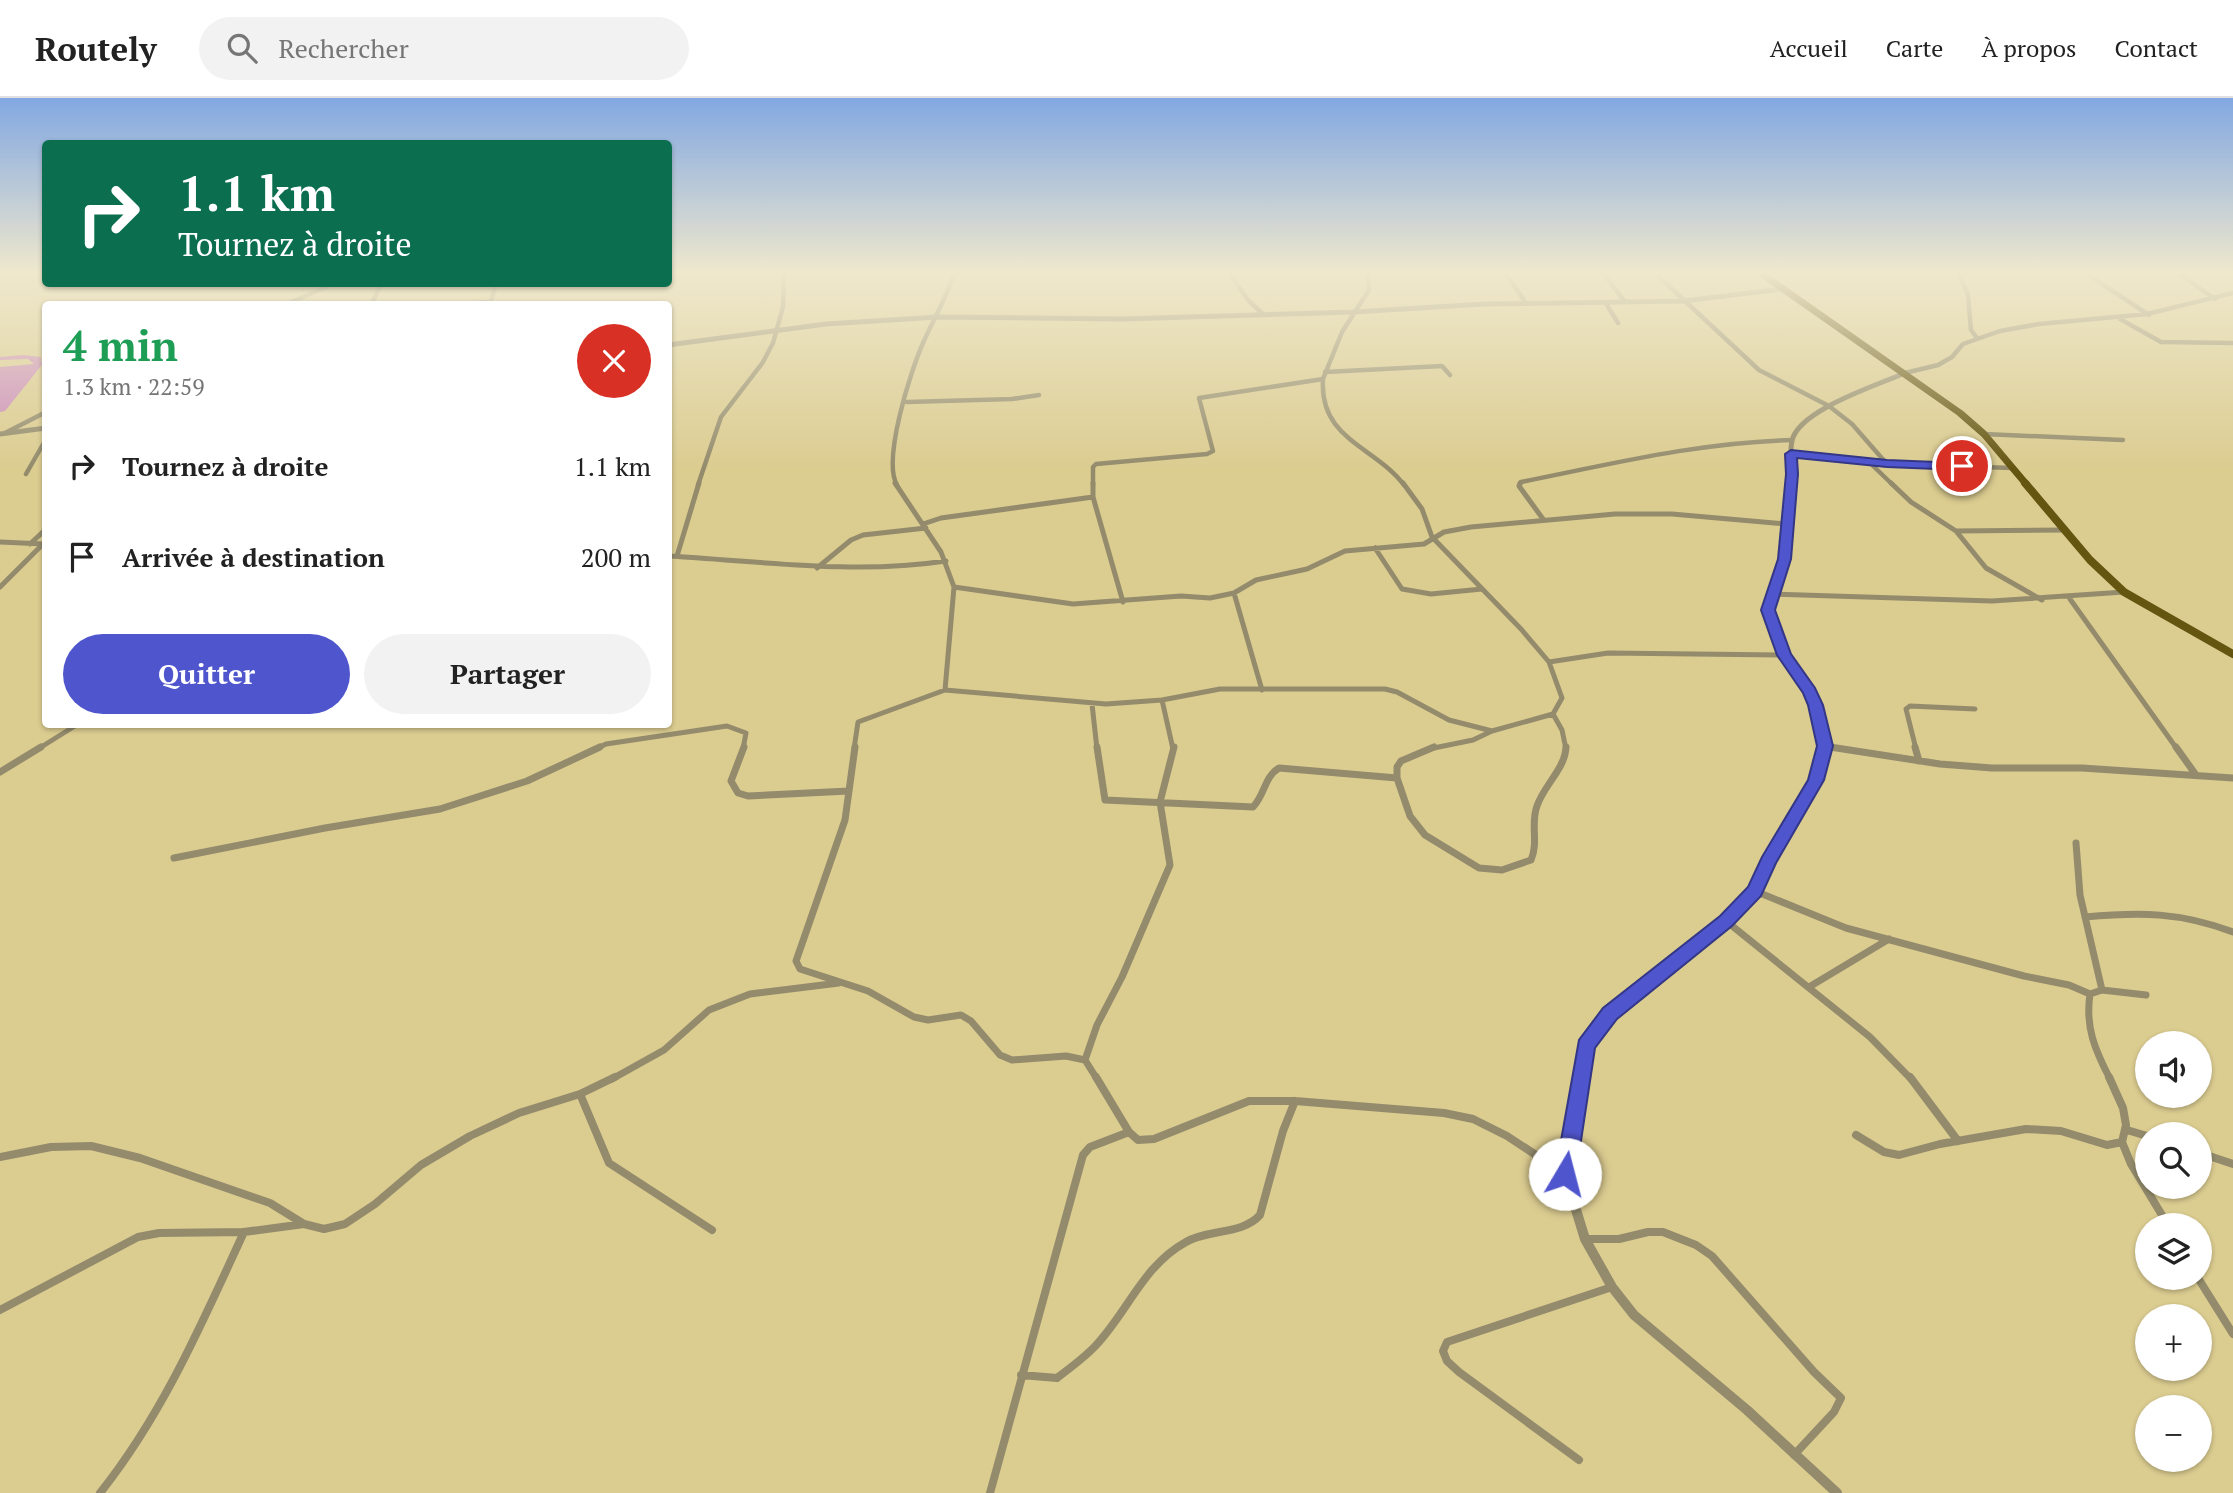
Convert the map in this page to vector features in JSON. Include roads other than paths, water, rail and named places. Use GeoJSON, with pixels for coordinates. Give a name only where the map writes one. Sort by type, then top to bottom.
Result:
{"type":"FeatureCollection","features":[{"type":"Feature","properties":{"kind":"main road"},"geometry":{"type":"LineString","coordinates":[[1855,339],[1905,373],[1984,434],[2090,560],[2124,592],[2233,654]]}},
{"type":"Feature","properties":{"kind":"street"},"geometry":{"type":"LineString","coordinates":[[672,344],[708,339]]}},
{"type":"Feature","properties":{"kind":"street"},"geometry":{"type":"LineString","coordinates":[[677,556],[716,428],[738,388],[768,354],[773,339]]}},
{"type":"Feature","properties":{"kind":"street"},"geometry":{"type":"LineString","coordinates":[[925,339],[894,437],[891,464],[894,481],[902,497],[925,526],[946,561],[954,587],[945,690]]}},
{"type":"Feature","properties":{"kind":"street"},"geometry":{"type":"LineString","coordinates":[[1339,339],[1325,372],[1322,396],[1340,434],[1395,473],[1422,509],[1432,537],[1549,662],[1562,698],[1552,714],[1492,731],[1480,738],[1443,744],[1409,757],[1397,767],[1397,778],[1410,816],[1425,835],[1479,868],[1502,870],[1531,860],[1537,851],[1533,823],[1537,805],[1553,781],[1567,749],[1567,738],[1552,714]]}},
{"type":"Feature","properties":{"kind":"street"},"geometry":{"type":"LineString","coordinates":[[1726,339],[1766,375],[1829,406],[1857,428],[1887,464]]}},
{"type":"Feature","properties":{"kind":"street"},"geometry":{"type":"LineString","coordinates":[[1838,1493],[1747,1410],[1634,1315],[1612,1287],[1586,1239],[1577,1219],[1565,1174],[1580,1069],[1591,1038],[1610,1014],[1726,921],[1755,891],[1768,861],[1816,780],[1825,746],[1810,692],[1784,655],[1768,610],[1784,559],[1792,474],[1791,440],[1800,425],[1829,406],[1905,373],[1933,367],[1950,359],[1959,352],[1963,344],[1974,339]]}},
{"type":"Feature","properties":{"kind":"street"},"geometry":{"type":"LineString","coordinates":[[2156,339],[2161,342],[2233,343]]}},
{"type":"Feature","properties":{"kind":"street"},"geometry":{"type":"LineString","coordinates":[[1325,372],[1442,366],[1450,375]]}},
{"type":"Feature","properties":{"kind":"street"},"geometry":{"type":"LineString","coordinates":[[1123,602],[1093,497],[1093,467],[1096,464],[1193,457],[1213,451],[1199,398],[1323,379]]}},
{"type":"Feature","properties":{"kind":"street"},"geometry":{"type":"LineString","coordinates":[[906,402],[1012,399],[1039,395]]}},
{"type":"Feature","properties":{"kind":"street"},"geometry":{"type":"LineString","coordinates":[[1,434],[42,414]]}},
{"type":"Feature","properties":{"kind":"street"},"geometry":{"type":"LineString","coordinates":[[1,434],[42,429]]}},
{"type":"Feature","properties":{"kind":"street"},"geometry":{"type":"LineString","coordinates":[[1984,434],[2123,440]]}},
{"type":"Feature","properties":{"kind":"street"},"geometry":{"type":"LineString","coordinates":[[1543,519],[1519,486],[1521,482],[1694,448],[1752,441],[1791,440]]}},
{"type":"Feature","properties":{"kind":"street"},"geometry":{"type":"LineString","coordinates":[[26,474],[42,446]]}},
{"type":"Feature","properties":{"kind":"street"},"geometry":{"type":"LineString","coordinates":[[1791,454],[1887,464],[2013,468]]}},
{"type":"Feature","properties":{"kind":"street"},"geometry":{"type":"LineString","coordinates":[[1869,462],[1911,502],[1956,531],[1986,568],[2044,601]]}},
{"type":"Feature","properties":{"kind":"street"},"geometry":{"type":"LineString","coordinates":[[817,568],[851,540],[863,535],[925,526],[941,518],[1093,497]]}},
{"type":"Feature","properties":{"kind":"street"},"geometry":{"type":"LineString","coordinates":[[954,587],[1073,604],[1181,596],[1210,598],[1234,593],[1255,580],[1307,569],[1345,551],[1424,544],[1432,537],[1452,529],[1615,513],[1672,514],[1787,524]]}},
{"type":"Feature","properties":{"kind":"street"},"geometry":{"type":"LineString","coordinates":[[1956,531],[2065,530]]}},
{"type":"Feature","properties":{"kind":"street"},"geometry":{"type":"LineString","coordinates":[[30,544],[42,532]]}},
{"type":"Feature","properties":{"kind":"street"},"geometry":{"type":"LineString","coordinates":[[0,542],[42,544]]}},
{"type":"Feature","properties":{"kind":"street"},"geometry":{"type":"LineString","coordinates":[[0,587],[42,546]]}},
{"type":"Feature","properties":{"kind":"street"},"geometry":{"type":"LineString","coordinates":[[1375,548],[1402,589],[1409,593],[1482,589]]}},
{"type":"Feature","properties":{"kind":"street"},"geometry":{"type":"LineString","coordinates":[[672,556],[817,568],[921,565],[946,561]]}},
{"type":"Feature","properties":{"kind":"street"},"geometry":{"type":"LineString","coordinates":[[1771,594],[1913,602],[2044,601],[2124,592]]}},
{"type":"Feature","properties":{"kind":"street"},"geometry":{"type":"LineString","coordinates":[[1234,593],[1262,690]]}},
{"type":"Feature","properties":{"kind":"street"},"geometry":{"type":"LineString","coordinates":[[2070,599],[2196,775]]}},
{"type":"Feature","properties":{"kind":"street"},"geometry":{"type":"LineString","coordinates":[[1549,662],[1608,653],[1784,655]]}},
{"type":"Feature","properties":{"kind":"street"},"geometry":{"type":"LineString","coordinates":[[1492,731],[1457,723],[1397,692],[1385,689],[1220,689],[1162,700],[1091,704],[1064,699],[945,690],[858,722],[845,820],[796,961],[800,970],[884,999],[914,1017],[928,1020],[961,1015],[971,1020],[1000,1055],[1012,1060],[1066,1056],[1085,1060],[1129,1132],[1138,1140],[1146,1141],[1250,1101],[1295,1101],[1444,1113],[1473,1119],[1507,1136],[1565,1174]]}},
{"type":"Feature","properties":{"kind":"street"},"geometry":{"type":"LineString","coordinates":[[1085,1060],[1097,1025],[1122,977],[1170,865],[1160,802],[1174,746],[1162,700]]}},
{"type":"Feature","properties":{"kind":"street"},"geometry":{"type":"LineString","coordinates":[[1091,704],[1102,796],[1105,800],[1253,807],[1258,804],[1269,776],[1279,768],[1397,778]]}},
{"type":"Feature","properties":{"kind":"street"},"geometry":{"type":"LineString","coordinates":[[1919,761],[1906,709],[1910,706],[1975,709]]}},
{"type":"Feature","properties":{"kind":"street"},"geometry":{"type":"LineString","coordinates":[[174,858],[440,809],[527,781],[606,744],[727,726],[738,728],[746,733],[747,738],[731,781],[738,793],[748,796],[849,791]]}},
{"type":"Feature","properties":{"kind":"street"},"geometry":{"type":"LineString","coordinates":[[0,772],[72,728]]}},
{"type":"Feature","properties":{"kind":"street"},"geometry":{"type":"LineString","coordinates":[[1825,746],[1919,761],[1992,768],[2082,768],[2233,778]]}},
{"type":"Feature","properties":{"kind":"street"},"geometry":{"type":"LineString","coordinates":[[2076,843],[2080,895],[2102,990]]}},
{"type":"Feature","properties":{"kind":"street"},"geometry":{"type":"LineString","coordinates":[[1755,891],[1846,928],[2024,976],[2069,985],[2090,994],[2102,990],[2146,995]]}},
{"type":"Feature","properties":{"kind":"street"},"geometry":{"type":"LineString","coordinates":[[2085,917],[2155,911],[2176,913],[2233,932]]}},
{"type":"Feature","properties":{"kind":"street"},"geometry":{"type":"LineString","coordinates":[[1726,921],[1870,1037],[1913,1081],[1958,1141]]}},
{"type":"Feature","properties":{"kind":"street"},"geometry":{"type":"LineString","coordinates":[[1809,987],[1889,939]]}},
{"type":"Feature","properties":{"kind":"street"},"geometry":{"type":"LineString","coordinates":[[0,1157],[51,1147],[91,1146],[140,1158],[270,1203],[304,1224],[324,1229],[345,1224],[375,1204],[421,1165],[470,1136],[519,1113],[580,1094],[629,1071],[664,1050],[709,1010],[750,994],[842,983]]}},
{"type":"Feature","properties":{"kind":"street"},"geometry":{"type":"LineString","coordinates":[[2090,994],[2085,1009],[2091,1045],[2112,1081],[2127,1130],[2122,1142],[2131,1164],[2161,1213]]}},
{"type":"Feature","properties":{"kind":"street"},"geometry":{"type":"LineString","coordinates":[[580,1094],[609,1163],[712,1230]]}},
{"type":"Feature","properties":{"kind":"street"},"geometry":{"type":"LineString","coordinates":[[1021,1376],[1057,1378],[1097,1345],[1149,1270],[1182,1243],[1197,1236],[1252,1224],[1260,1215],[1283,1131],[1295,1101]]}},
{"type":"Feature","properties":{"kind":"street"},"geometry":{"type":"LineString","coordinates":[[1856,1135],[1884,1152],[1899,1155],[2026,1129],[2061,1132],[2107,1145],[2122,1142]]}},
{"type":"Feature","properties":{"kind":"street"},"geometry":{"type":"LineString","coordinates":[[2127,1130],[2135,1132]]}},
{"type":"Feature","properties":{"kind":"street"},"geometry":{"type":"LineString","coordinates":[[990,1493],[1083,1155],[1090,1147],[1129,1132]]}},
{"type":"Feature","properties":{"kind":"street"},"geometry":{"type":"LineString","coordinates":[[2212,1157],[2233,1164]]}},
{"type":"Feature","properties":{"kind":"street"},"geometry":{"type":"LineString","coordinates":[[0,1310],[138,1237],[159,1233],[244,1232],[304,1224]]}},
{"type":"Feature","properties":{"kind":"street"},"geometry":{"type":"LineString","coordinates":[[100,1493],[129,1459],[162,1406],[244,1232]]}},
{"type":"Feature","properties":{"kind":"street"},"geometry":{"type":"LineString","coordinates":[[1586,1239],[1619,1239],[1648,1232],[1663,1232],[1696,1244],[1724,1268],[1814,1373],[1835,1390],[1840,1398],[1839,1405],[1794,1455]]}},
{"type":"Feature","properties":{"kind":"street"},"geometry":{"type":"LineString","coordinates":[[1579,1460],[1459,1372],[1447,1361],[1443,1351],[1447,1342],[1612,1287]]}},
{"type":"Feature","properties":{"kind":"street"},"geometry":{"type":"LineString","coordinates":[[2206,1290],[2233,1334]]}}]}
